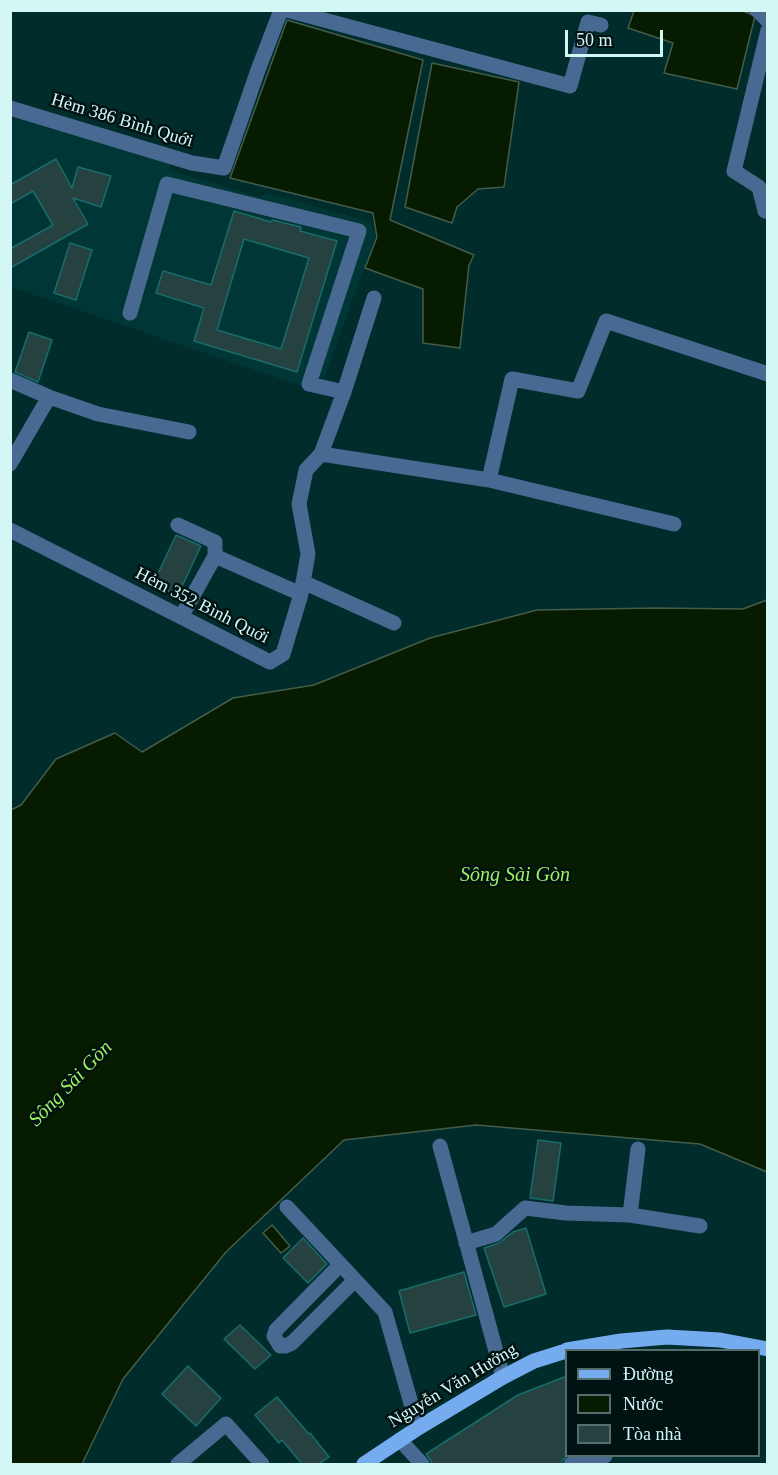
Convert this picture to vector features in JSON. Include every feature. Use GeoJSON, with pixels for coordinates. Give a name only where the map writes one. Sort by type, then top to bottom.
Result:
{"type":"FeatureCollection","features":[{"type":"Feature","properties":{"kind":"main road","name":"Nguyễn Văn Hưởng"},"geometry":{"type":"LineString","coordinates":[[584,1349],[621,1341],[667,1337],[720,1340],[768,1349]]}},
{"type":"Feature","properties":{"kind":"main road","name":"Nguyễn Văn Hưởng"},"geometry":{"type":"LineString","coordinates":[[364,1464],[418,1428],[503,1377],[534,1361],[565,1352]]}},
{"type":"Feature","properties":{"kind":"street","name":"Hẻm 386 Bình Quới"},"geometry":{"type":"LineString","coordinates":[[10,108],[192,163],[224,168],[281,10]]}},
{"type":"Feature","properties":{"kind":"street"},"geometry":{"type":"LineString","coordinates":[[288,10],[570,86],[588,22],[601,25]]}},
{"type":"Feature","properties":{"kind":"street"},"geometry":{"type":"LineString","coordinates":[[757,10],[768,21]]}},
{"type":"Feature","properties":{"kind":"street"},"geometry":{"type":"LineString","coordinates":[[768,30],[734,171],[759,187],[765,211],[768,212]]}},
{"type":"Feature","properties":{"kind":"street"},"geometry":{"type":"LineString","coordinates":[[130,313],[167,184],[359,231],[309,384],[344,392]]}},
{"type":"Feature","properties":{"kind":"street","name":"Hẻm 352 Bình Quới"},"geometry":{"type":"LineString","coordinates":[[10,530],[270,662],[283,654],[302,588],[308,554],[299,504],[306,470],[321,454],[344,392],[374,298]]}},
{"type":"Feature","properties":{"kind":"street"},"geometry":{"type":"LineString","coordinates":[[489,480],[512,379],[578,391],[606,321],[768,374]]}},
{"type":"Feature","properties":{"kind":"street"},"geometry":{"type":"LineString","coordinates":[[10,380],[49,397],[98,414],[189,432]]}},
{"type":"Feature","properties":{"kind":"street"},"geometry":{"type":"LineString","coordinates":[[10,464],[49,397]]}},
{"type":"Feature","properties":{"kind":"street"},"geometry":{"type":"LineString","coordinates":[[321,454],[489,480],[674,524]]}},
{"type":"Feature","properties":{"kind":"street"},"geometry":{"type":"LineString","coordinates":[[178,525],[215,542],[215,556],[181,617]]}},
{"type":"Feature","properties":{"kind":"street"},"geometry":{"type":"LineString","coordinates":[[215,556],[394,623]]}},
{"type":"Feature","properties":{"kind":"street"},"geometry":{"type":"LineString","coordinates":[[440,1146],[503,1377]]}},
{"type":"Feature","properties":{"kind":"street"},"geometry":{"type":"LineString","coordinates":[[630,1215],[638,1149]]}},
{"type":"Feature","properties":{"kind":"street"},"geometry":{"type":"LineString","coordinates":[[287,1206],[385,1312],[418,1428]]}},
{"type":"Feature","properties":{"kind":"street"},"geometry":{"type":"LineString","coordinates":[[466,1243],[496,1234],[525,1208],[566,1213],[630,1215],[700,1226]]}},
{"type":"Feature","properties":{"kind":"street"},"geometry":{"type":"LineString","coordinates":[[340,1264],[276,1330],[274,1336],[280,1346],[292,1343],[355,1280]]}},
{"type":"Feature","properties":{"kind":"street"},"geometry":{"type":"LineString","coordinates":[[178,1464],[226,1424],[262,1464]]}},
{"type":"Feature","properties":{"kind":"street"},"geometry":{"type":"LineString","coordinates":[[399,1440],[422,1464]]}},
{"type":"Feature","properties":{"kind":"street"},"geometry":{"type":"LineString","coordinates":[[571,1464],[597,1457]]}},
{"type":"Feature","properties":{"kind":"shaded area"},"geometry":{"type":"Polygon","coordinates":[[[17,113],[173,158],[169,170],[259,197],[268,193],[370,222],[376,235],[324,379],[318,377],[314,390],[11,287],[10,123],[12,124],[17,113]]]}},
{"type":"Feature","properties":{"kind":"water"},"geometry":{"type":"Polygon","coordinates":[[[634,11],[743,11],[755,16],[737,89],[664,73],[673,43],[628,28],[634,11]]]}},
{"type":"Feature","properties":{"kind":"water"},"geometry":{"type":"Polygon","coordinates":[[[287,20],[423,60],[390,220],[474,255],[469,265],[460,348],[423,343],[423,289],[365,268],[377,237],[373,213],[230,178],[287,20]]]}},
{"type":"Feature","properties":{"kind":"water"},"geometry":{"type":"Polygon","coordinates":[[[432,63],[519,82],[504,187],[478,189],[457,207],[452,223],[405,207],[432,63]]]}},
{"type":"Feature","properties":{"kind":"water","name":"Sông Sài Gòn"},"geometry":{"type":"Polygon","coordinates":[[[767,600],[767,1172],[700,1144],[476,1125],[344,1140],[226,1252],[123,1379],[82,1464],[11,1464],[11,810],[21,805],[56,759],[115,733],[142,752],[233,698],[314,685],[430,638],[537,610],[743,609],[767,600]]]}},
{"type":"Feature","properties":{"kind":"water"},"geometry":{"type":"Polygon","coordinates":[[[272,1225],[290,1246],[281,1253],[263,1233],[272,1225]]]}},
{"type":"Feature","properties":{"kind":"building"},"geometry":{"type":"Polygon","coordinates":[[[56,159],[72,188],[78,167],[111,176],[101,207],[73,198],[88,224],[10,268],[10,249],[53,225],[33,191],[10,204],[10,185],[56,159]]]}},
{"type":"Feature","properties":{"kind":"building"},"geometry":{"type":"Polygon","coordinates":[[[234,211],[271,222],[272,220],[301,227],[300,231],[337,241],[297,372],[194,341],[204,308],[156,293],[163,271],[211,285],[234,211]],[[244,239],[217,330],[281,349],[309,258],[244,239]]]}},
{"type":"Feature","properties":{"kind":"building"},"geometry":{"type":"Polygon","coordinates":[[[70,243],[92,250],[76,300],[54,293],[70,243]]]}},
{"type":"Feature","properties":{"kind":"building"},"geometry":{"type":"Polygon","coordinates":[[[29,332],[52,340],[38,382],[15,372],[29,332]]]}},
{"type":"Feature","properties":{"kind":"building"},"geometry":{"type":"Polygon","coordinates":[[[176,535],[201,546],[178,595],[153,584],[176,535]]]}},
{"type":"Feature","properties":{"kind":"building"},"geometry":{"type":"Polygon","coordinates":[[[538,1140],[561,1143],[553,1201],[530,1198],[538,1140]]]}},
{"type":"Feature","properties":{"kind":"building"},"geometry":{"type":"Polygon","coordinates":[[[526,1228],[546,1294],[504,1307],[484,1248],[499,1243],[513,1232],[526,1228]]]}},
{"type":"Feature","properties":{"kind":"building"},"geometry":{"type":"Polygon","coordinates":[[[303,1238],[327,1264],[308,1283],[283,1258],[303,1238]]]}},
{"type":"Feature","properties":{"kind":"building"},"geometry":{"type":"Polygon","coordinates":[[[464,1272],[476,1315],[410,1333],[399,1291],[464,1272]]]}},
{"type":"Feature","properties":{"kind":"building"},"geometry":{"type":"Polygon","coordinates":[[[240,1325],[271,1355],[255,1369],[224,1339],[240,1325]]]}},
{"type":"Feature","properties":{"kind":"building"},"geometry":{"type":"Polygon","coordinates":[[[188,1366],[221,1398],[196,1426],[162,1394],[188,1366]]]}},
{"type":"Feature","properties":{"kind":"building"},"geometry":{"type":"Polygon","coordinates":[[[565,1377],[566,1457],[561,1464],[431,1464],[426,1454],[518,1395],[565,1377]]]}},
{"type":"Feature","properties":{"kind":"building"},"geometry":{"type":"Polygon","coordinates":[[[277,1397],[329,1457],[319,1464],[302,1464],[282,1440],[279,1443],[255,1415],[277,1397]]]}}]}
